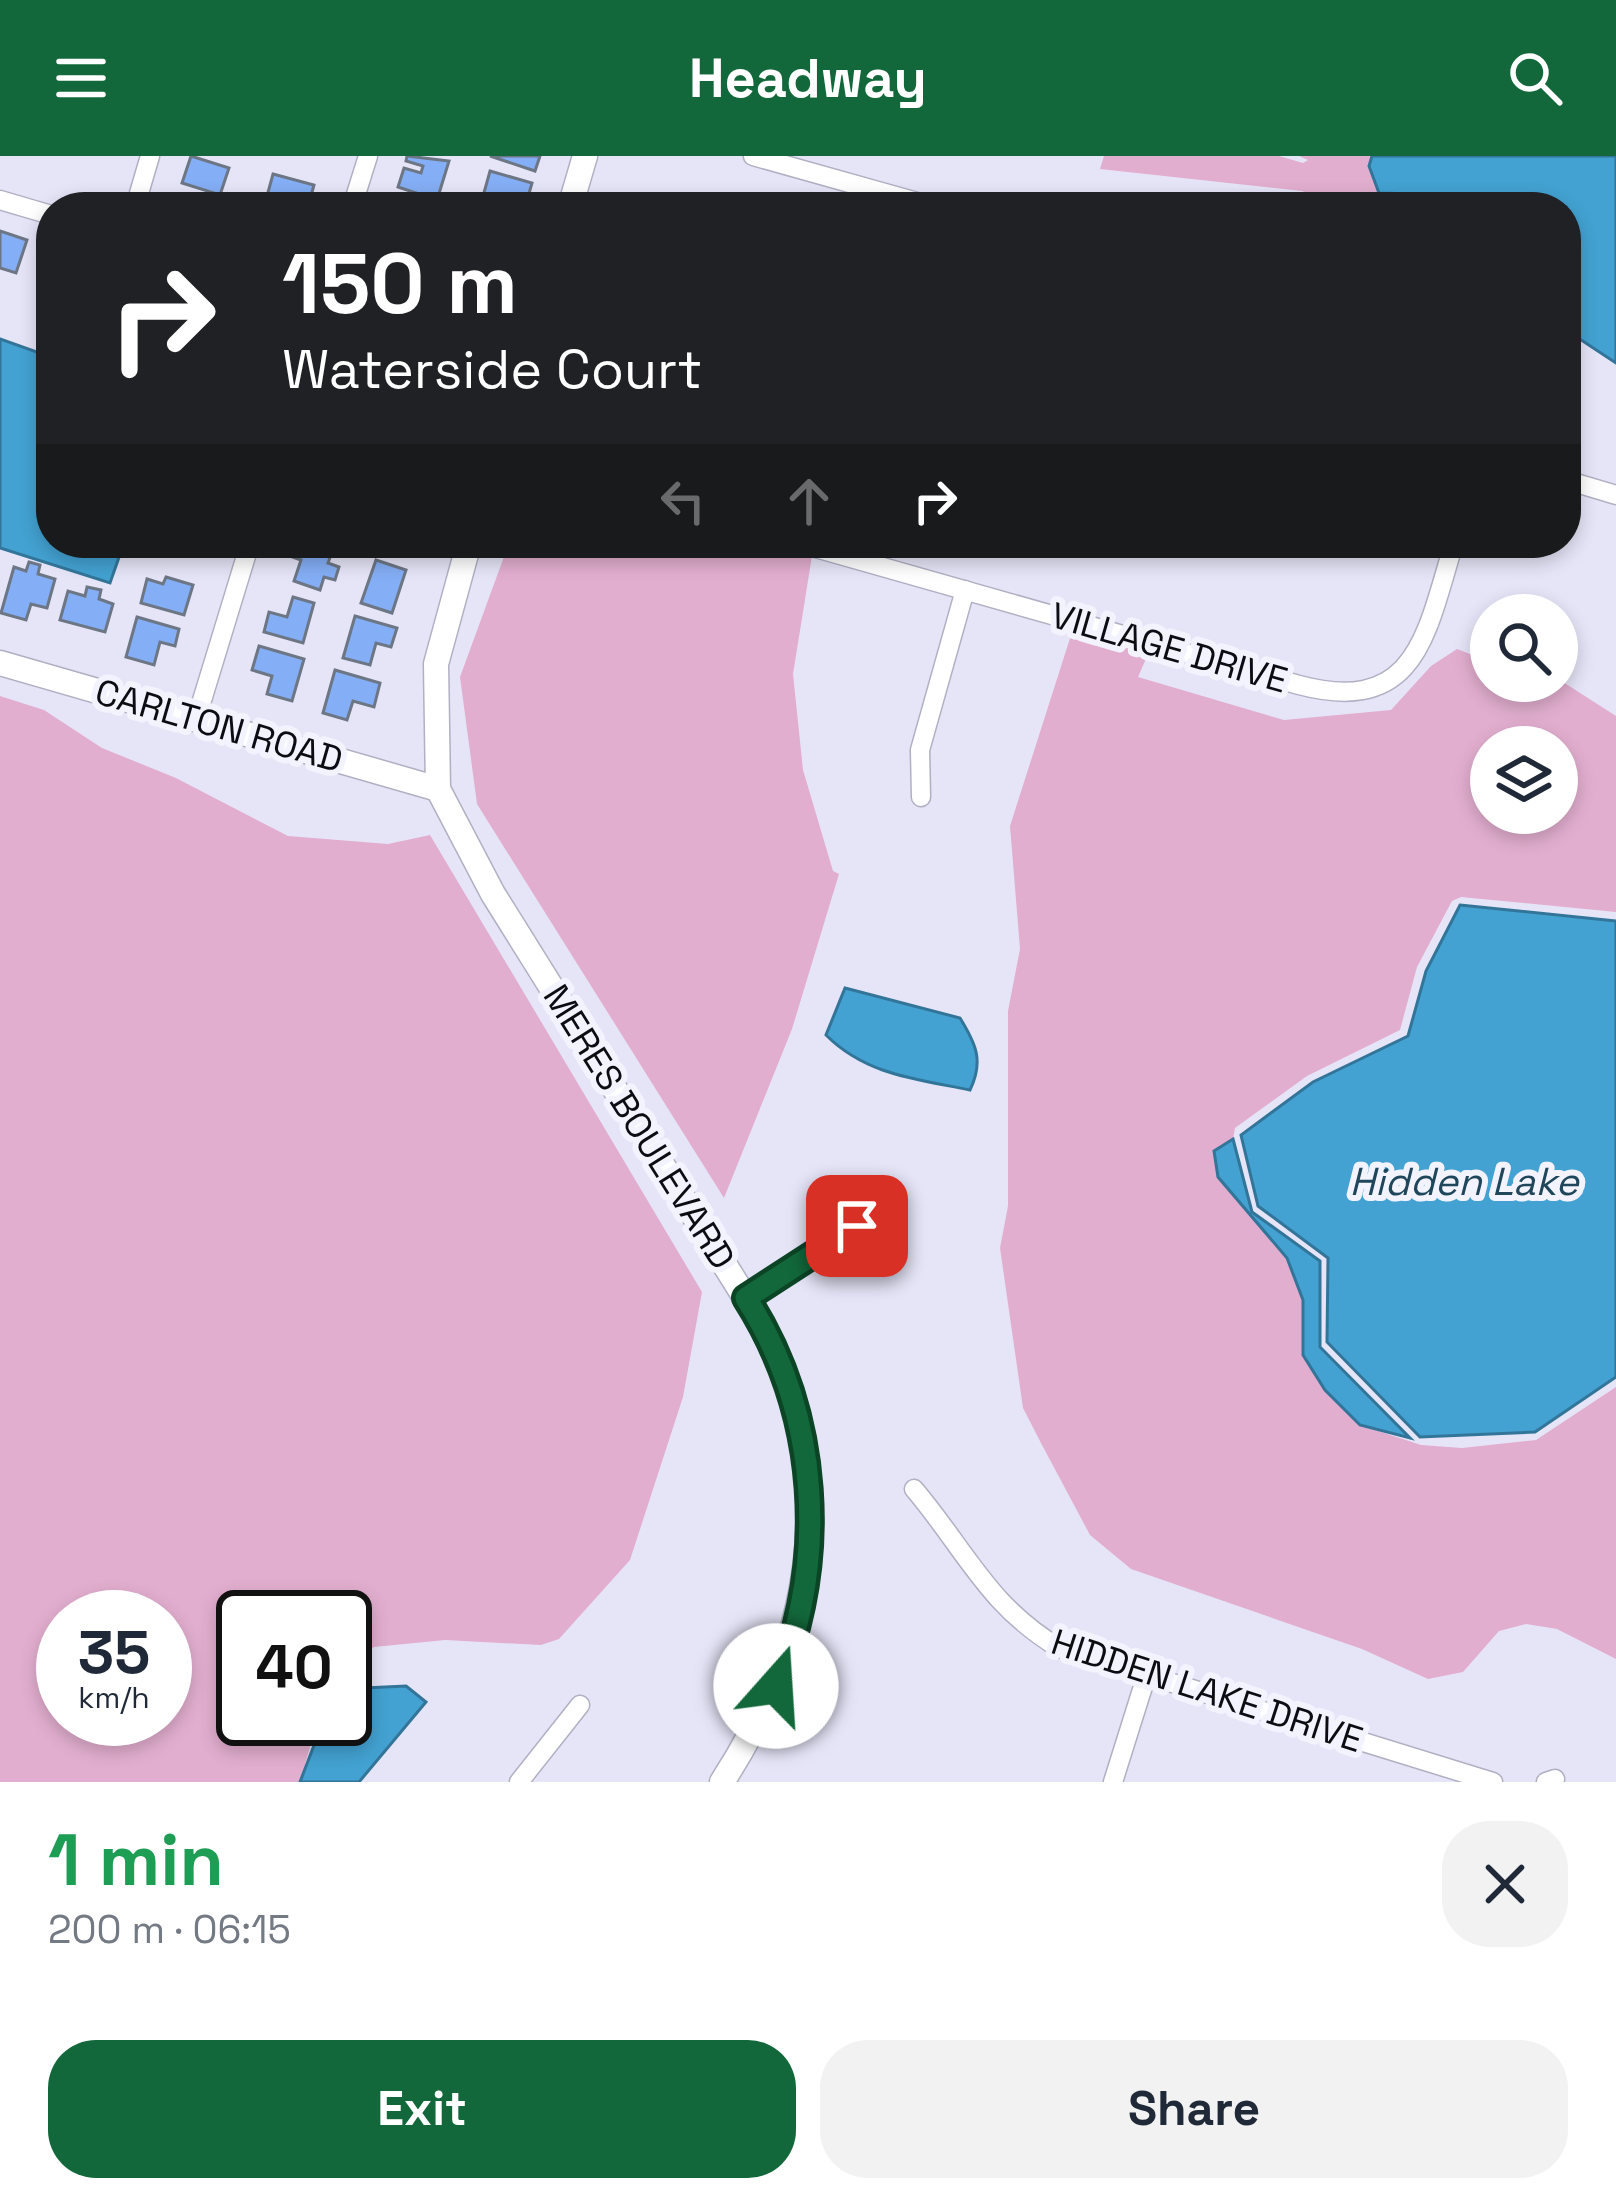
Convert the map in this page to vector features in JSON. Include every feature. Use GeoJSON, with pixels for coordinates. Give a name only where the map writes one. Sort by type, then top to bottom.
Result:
{"type":"FeatureCollection","features":[{"type":"Feature","properties":{"kind":"street"},"geometry":{"type":"LineString","coordinates":[[139,192],[150,156]]}},
{"type":"Feature","properties":{"kind":"street"},"geometry":{"type":"LineString","coordinates":[[357,192],[368,156]]}},
{"type":"Feature","properties":{"kind":"street"},"geometry":{"type":"LineString","coordinates":[[575,192],[586,156]]}},
{"type":"Feature","properties":{"kind":"street"},"geometry":{"type":"LineString","coordinates":[[754,156],[881,192]]}},
{"type":"Feature","properties":{"kind":"street"},"geometry":{"type":"LineString","coordinates":[[0,200],[36,211]]}},
{"type":"Feature","properties":{"kind":"street"},"geometry":{"type":"LineString","coordinates":[[1581,484],[1616,495]]}},
{"type":"Feature","properties":{"kind":"street"},"geometry":{"type":"LineString","coordinates":[[196,720],[245,558]]}},
{"type":"Feature","properties":{"kind":"street","name":"MERES BOULEVARD"},"geometry":{"type":"LineString","coordinates":[[465,558],[436,664],[438,789],[493,894],[746,1298],[788,1379],[807,1464],[806,1582],[788,1654],[729,1780]]}},
{"type":"Feature","properties":{"kind":"street","name":"VILLAGE DRIVE"},"geometry":{"type":"LineString","coordinates":[[852,558],[1299,685],[1355,694],[1382,688],[1413,658],[1449,558]]}},
{"type":"Feature","properties":{"kind":"street"},"geometry":{"type":"LineString","coordinates":[[921,797],[920,750],[965,590]]}},
{"type":"Feature","properties":{"kind":"street","name":"CARLTON ROAD"},"geometry":{"type":"LineString","coordinates":[[0,663],[438,789]]}},
{"type":"Feature","properties":{"kind":"street"},"geometry":{"type":"LineString","coordinates":[[746,1298],[857,1226]]}},
{"type":"Feature","properties":{"kind":"street","name":"HIDDEN LAKE DRIVE"},"geometry":{"type":"LineString","coordinates":[[914,1489],[986,1589],[1018,1622],[1060,1648],[1493,1782]]}},
{"type":"Feature","properties":{"kind":"street"},"geometry":{"type":"LineString","coordinates":[[1113,1782],[1146,1677]]}},
{"type":"Feature","properties":{"kind":"street"},"geometry":{"type":"LineString","coordinates":[[519,1782],[580,1705]]}},
{"type":"Feature","properties":{"kind":"shaded area"},"geometry":{"type":"Polygon","coordinates":[[[1104,156],[1279,156],[1303,163],[1308,160],[1299,156],[1372,156],[1370,166],[1379,192],[1305,192],[1100,169],[1104,156]]]}},
{"type":"Feature","properties":{"kind":"shaded area"},"geometry":{"type":"Polygon","coordinates":[[[504,558],[812,558],[793,674],[803,770],[833,871],[839,874],[792,1029],[724,1198],[477,804],[460,677],[504,558]]]}},
{"type":"Feature","properties":{"kind":"shaded area"},"geometry":{"type":"Polygon","coordinates":[[[1072,632],[1149,652],[1138,677],[1284,720],[1391,710],[1431,666],[1457,649],[1470,654],[1470,702],[1578,702],[1578,692],[1616,716],[1616,912],[1461,897],[1452,901],[1417,967],[1400,1030],[1307,1076],[1235,1128],[1233,1139],[1214,1151],[1218,1177],[1287,1258],[1303,1300],[1303,1356],[1360,1425],[1421,1445],[1462,1448],[1536,1440],[1616,1387],[1616,1659],[1557,1629],[1526,1624],[1499,1631],[1463,1672],[1428,1679],[1362,1649],[1131,1569],[1090,1535],[1023,1408],[1000,1248],[1008,1206],[1008,1011],[1020,949],[1010,826],[1072,632]]]}},
{"type":"Feature","properties":{"kind":"shaded area"},"geometry":{"type":"Polygon","coordinates":[[[0,696],[44,710],[102,748],[176,778],[288,836],[388,844],[430,835],[702,1292],[683,1397],[630,1560],[559,1639],[541,1645],[445,1640],[372,1648],[372,1590],[216,1590],[216,1746],[310,1746],[300,1782],[0,1782],[0,696]]]}},
{"type":"Feature","properties":{"kind":"water"},"geometry":{"type":"Polygon","coordinates":[[[1372,156],[1616,156],[1616,363],[1581,340],[1581,192],[1379,192],[1369,166],[1372,156]]]}},
{"type":"Feature","properties":{"kind":"water"},"geometry":{"type":"Polygon","coordinates":[[[0,339],[36,352],[36,558],[119,558],[110,583],[0,548],[0,339]]]}},
{"type":"Feature","properties":{"kind":"water","name":"Hidden Lake"},"geometry":{"type":"Polygon","coordinates":[[[1460,905],[1616,921],[1616,1377],[1535,1432],[1420,1437],[1327,1342],[1328,1258],[1258,1206],[1241,1135],[1313,1082],[1408,1036],[1426,971],[1460,905]]]}},
{"type":"Feature","properties":{"kind":"water"},"geometry":{"type":"Polygon","coordinates":[[[845,988],[960,1018],[976,1053],[977,1070],[970,1090],[893,1073],[841,1048],[826,1035],[845,988]]]}},
{"type":"Feature","properties":{"kind":"water"},"geometry":{"type":"Polygon","coordinates":[[[1233,1139],[1252,1212],[1320,1261],[1320,1347],[1410,1438],[1360,1425],[1325,1390],[1303,1355],[1303,1300],[1287,1258],[1218,1177],[1214,1151],[1233,1139]]]}},
{"type":"Feature","properties":{"kind":"water"},"geometry":{"type":"Polygon","coordinates":[[[406,1686],[426,1702],[359,1782],[300,1782],[314,1746],[372,1746],[372,1688],[406,1686]]]}},
{"type":"Feature","properties":{"kind":"building"},"geometry":{"type":"Polygon","coordinates":[[[191,156],[229,168],[221,192],[182,183],[191,156]]]}},
{"type":"Feature","properties":{"kind":"building"},"geometry":{"type":"Polygon","coordinates":[[[407,156],[449,161],[439,192],[398,187],[404,168],[421,173],[423,166],[406,161],[407,156]]]}},
{"type":"Feature","properties":{"kind":"building"},"geometry":{"type":"Polygon","coordinates":[[[490,156],[540,156],[535,171],[490,156]]]}},
{"type":"Feature","properties":{"kind":"building"},"geometry":{"type":"Polygon","coordinates":[[[490,171],[532,183],[529,192],[484,192],[490,171]]]}},
{"type":"Feature","properties":{"kind":"building"},"geometry":{"type":"Polygon","coordinates":[[[273,174],[314,185],[312,192],[268,192],[273,174]]]}},
{"type":"Feature","properties":{"kind":"building"},"geometry":{"type":"Polygon","coordinates":[[[0,231],[27,240],[16,273],[0,268],[0,231]]]}},
{"type":"Feature","properties":{"kind":"building"},"geometry":{"type":"Polygon","coordinates":[[[295,558],[330,558],[328,563],[339,567],[335,580],[324,577],[320,590],[294,581],[301,560],[295,558]]]}},
{"type":"Feature","properties":{"kind":"building"},"geometry":{"type":"Polygon","coordinates":[[[376,560],[406,570],[392,613],[361,603],[376,560]]]}},
{"type":"Feature","properties":{"kind":"building"},"geometry":{"type":"Polygon","coordinates":[[[29,562],[40,565],[38,574],[55,579],[47,608],[31,604],[26,620],[1,613],[14,567],[26,571],[29,562]]]}},
{"type":"Feature","properties":{"kind":"building"},"geometry":{"type":"Polygon","coordinates":[[[166,577],[193,585],[184,615],[141,603],[147,579],[163,584],[166,577]]]}},
{"type":"Feature","properties":{"kind":"building"},"geometry":{"type":"Polygon","coordinates":[[[87,587],[101,590],[99,599],[113,604],[105,632],[60,620],[68,591],[85,596],[87,587]]]}},
{"type":"Feature","properties":{"kind":"building"},"geometry":{"type":"Polygon","coordinates":[[[293,597],[314,603],[303,643],[264,632],[269,612],[287,617],[293,597]]]}},
{"type":"Feature","properties":{"kind":"building"},"geometry":{"type":"Polygon","coordinates":[[[355,616],[397,628],[391,647],[376,643],[370,665],[343,658],[355,616]]]}},
{"type":"Feature","properties":{"kind":"building"},"geometry":{"type":"Polygon","coordinates":[[[137,617],[179,629],[175,646],[160,642],[154,665],[126,657],[137,617]]]}},
{"type":"Feature","properties":{"kind":"building"},"geometry":{"type":"Polygon","coordinates":[[[259,646],[304,659],[292,701],[267,694],[272,676],[252,670],[259,646]]]}},
{"type":"Feature","properties":{"kind":"building"},"geometry":{"type":"Polygon","coordinates":[[[335,670],[380,683],[374,707],[353,701],[347,720],[323,713],[335,670]]]}},
{"type":"Feature","properties":{"kind":"route"},"geometry":{"type":"LineString","coordinates":[[776,1686],[806,1582],[809,1487],[788,1379],[746,1298],[857,1226]]}}]}
